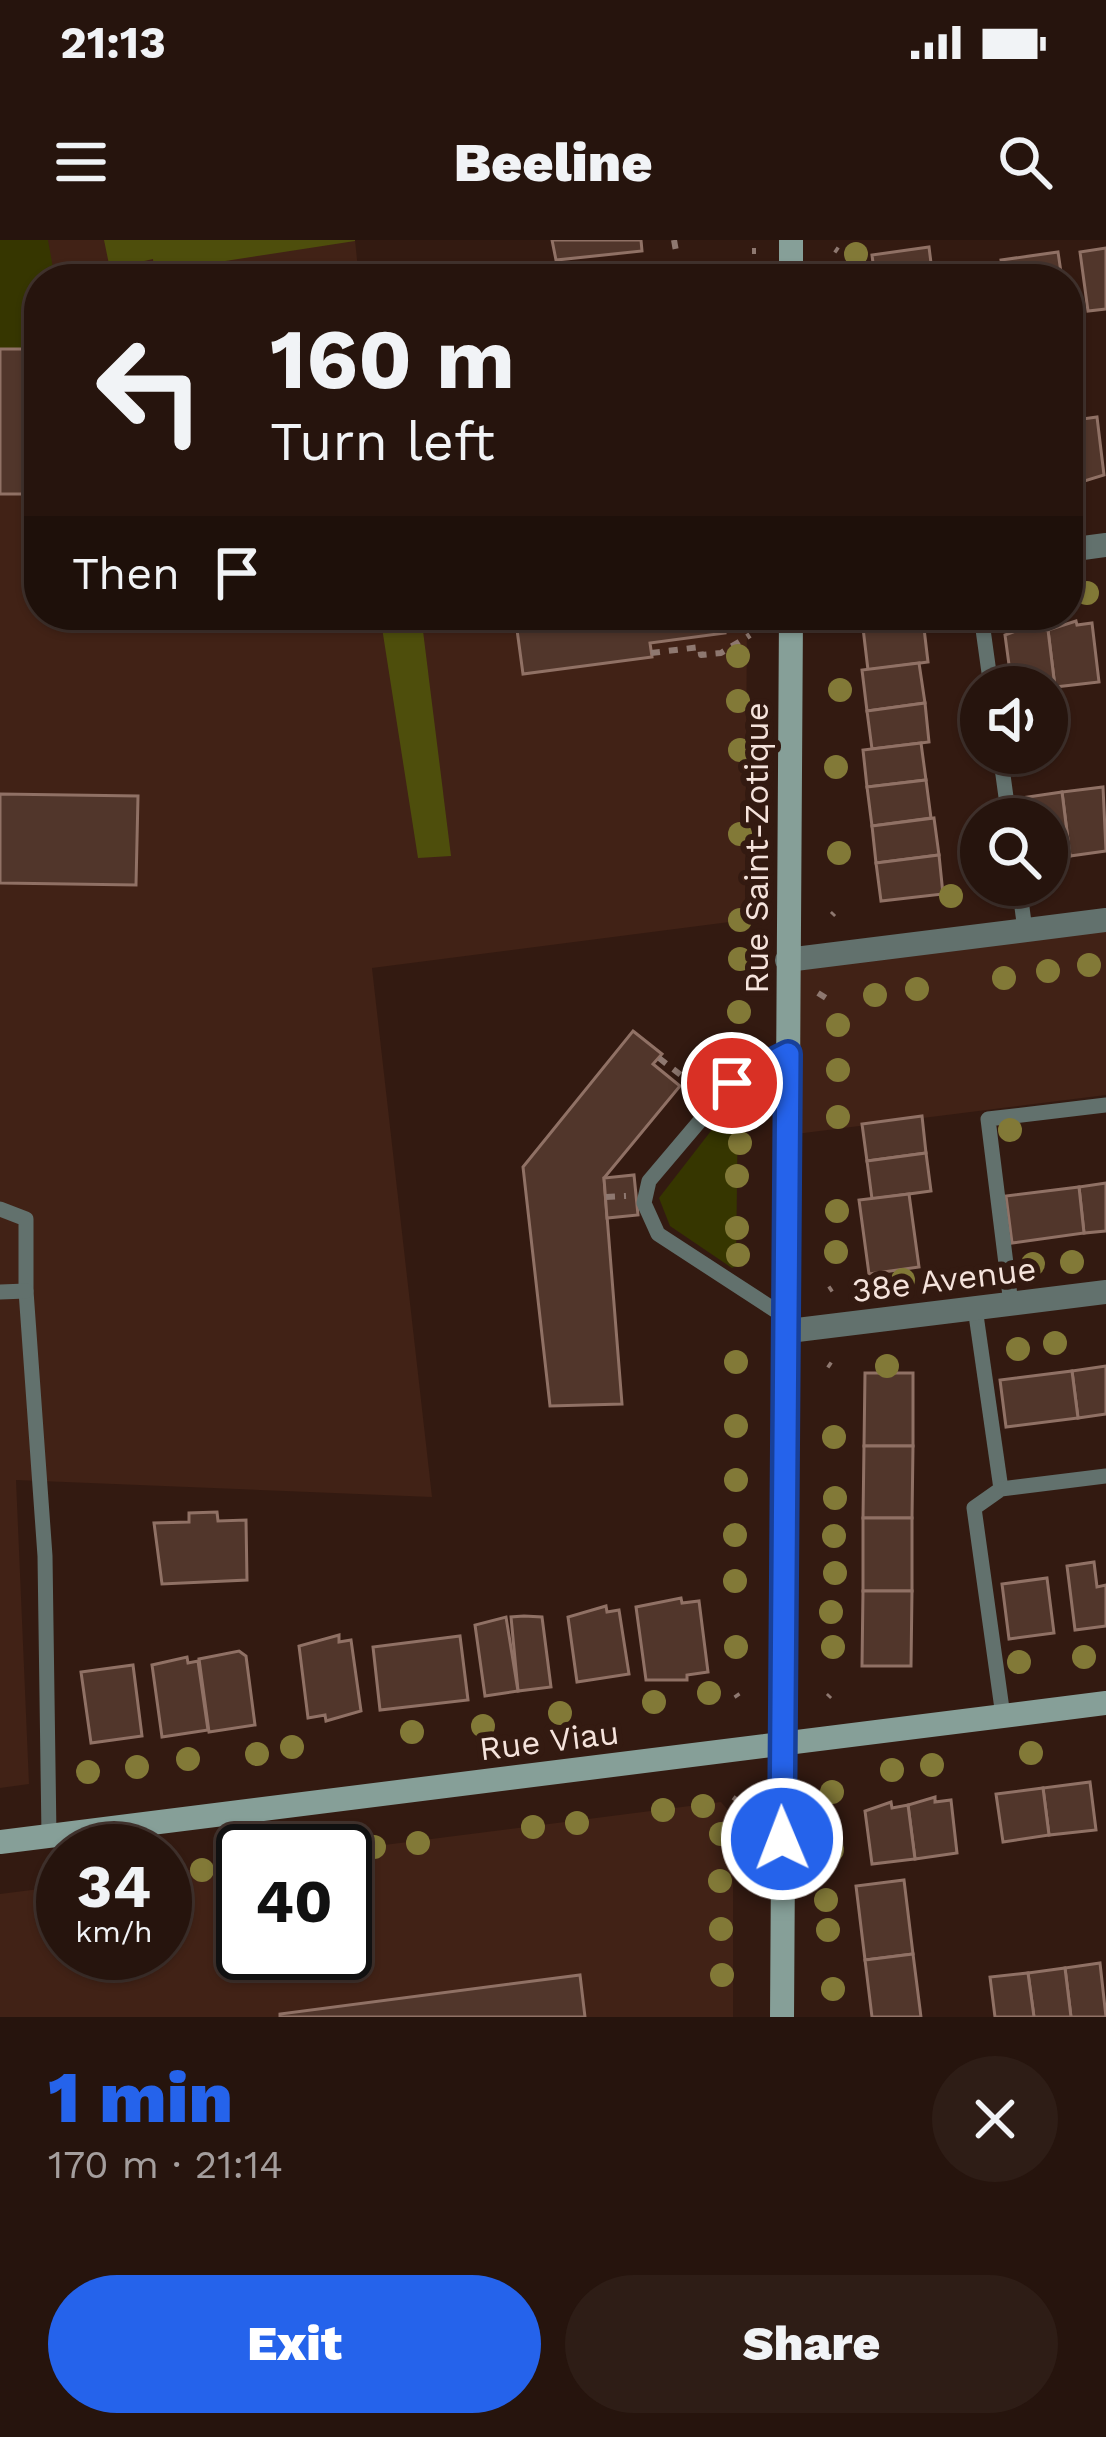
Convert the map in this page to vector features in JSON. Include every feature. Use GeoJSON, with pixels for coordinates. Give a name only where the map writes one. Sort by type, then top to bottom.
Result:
{"type":"FeatureCollection","features":[{"type":"Feature","properties":{"kind":"street","name":"Rue Saint-Zotique"},"geometry":{"type":"LineString","coordinates":[[782,2017],[791,630]]}},
{"type":"Feature","properties":{"kind":"street"},"geometry":{"type":"LineString","coordinates":[[787,960],[1106,920]]}},
{"type":"Feature","properties":{"kind":"street","name":"38e Avenue"},"geometry":{"type":"LineString","coordinates":[[789,1325],[1106,1292]]}},
{"type":"Feature","properties":{"kind":"street","name":"Rue Viau"},"geometry":{"type":"LineString","coordinates":[[137,1824],[1106,1703]]}},
{"type":"Feature","properties":{"kind":"street","name":"Rue Viau"},"geometry":{"type":"LineString","coordinates":[[0,1842],[36,1837]]}},
{"type":"Feature","properties":{"kind":"lane"},"geometry":{"type":"LineString","coordinates":[[983,630],[988,666]]}},
{"type":"Feature","properties":{"kind":"lane"},"geometry":{"type":"LineString","coordinates":[[1021,906],[1024,930]]}},
{"type":"Feature","properties":{"kind":"lane"},"geometry":{"type":"LineString","coordinates":[[788,1054],[732,1083],[650,1181],[644,1203],[658,1234],[789,1325]]}},
{"type":"Feature","properties":{"kind":"lane"},"geometry":{"type":"LineString","coordinates":[[1011,1304],[988,1119],[1106,1105]]}},
{"type":"Feature","properties":{"kind":"lane"},"geometry":{"type":"LineString","coordinates":[[0,1209],[26,1219],[26,1291],[45,1556],[49,1824]]}},
{"type":"Feature","properties":{"kind":"lane"},"geometry":{"type":"LineString","coordinates":[[0,1292],[26,1291]]}},
{"type":"Feature","properties":{"kind":"lane"},"geometry":{"type":"LineString","coordinates":[[975,1308],[1001,1489]]}},
{"type":"Feature","properties":{"kind":"lane"},"geometry":{"type":"LineString","coordinates":[[1003,1716],[974,1508],[1001,1489],[1106,1476]]}},
{"type":"Feature","properties":{"kind":"path"},"geometry":{"type":"LineString","coordinates":[[674,240],[676,251]]}},
{"type":"Feature","properties":{"kind":"path"},"geometry":{"type":"LineString","coordinates":[[651,653],[700,646],[701,655],[721,653],[750,635]]}},
{"type":"Feature","properties":{"kind":"path"},"geometry":{"type":"LineString","coordinates":[[818,993],[829,1000]]}},
{"type":"Feature","properties":{"kind":"path"},"geometry":{"type":"LineString","coordinates":[[605,1197],[629,1196]]}},
{"type":"Feature","properties":{"kind":"shaded area"},"geometry":{"type":"Polygon","coordinates":[[[0,240],[355,240],[357,264],[24,264],[24,630],[747,630],[745,920],[372,968],[432,1497],[16,1480],[29,1784],[0,1788],[0,240]]]}},
{"type":"Feature","properties":{"kind":"shaded area"},"geometry":{"type":"Polygon","coordinates":[[[0,240],[48,240],[52,264],[24,264],[24,349],[0,349],[0,240]]]}},
{"type":"Feature","properties":{"kind":"shaded area"},"geometry":{"type":"Polygon","coordinates":[[[104,240],[355,240],[206,264],[153,264],[153,259],[109,264],[104,240]]]}},
{"type":"Feature","properties":{"kind":"shaded area"},"geometry":{"type":"Polygon","coordinates":[[[382,630],[423,630],[451,856],[418,858],[382,630]]]}},
{"type":"Feature","properties":{"kind":"shaded area"},"geometry":{"type":"Polygon","coordinates":[[[1106,920],[1106,1095],[788,1135],[787,960],[1106,920]]]}},
{"type":"Feature","properties":{"kind":"shaded area"},"geometry":{"type":"Polygon","coordinates":[[[738,1096],[736,1266],[732,1268],[670,1226],[659,1198],[738,1096]]]}},
{"type":"Feature","properties":{"kind":"shaded area"},"geometry":{"type":"Polygon","coordinates":[[[721,1802],[733,1816],[733,2017],[0,2017],[0,1894],[36,1889],[36,1980],[192,1980],[192,1870],[216,1866],[216,1980],[372,1980],[372,1847],[721,1802]]]}},
{"type":"Feature","properties":{"kind":"building"},"geometry":{"type":"Polygon","coordinates":[[[552,240],[641,240],[642,251],[556,260],[552,240]]]}},
{"type":"Feature","properties":{"kind":"building"},"geometry":{"type":"Polygon","coordinates":[[[929,247],[931,264],[873,264],[872,255],[929,247]]]}},
{"type":"Feature","properties":{"kind":"building"},"geometry":{"type":"Polygon","coordinates":[[[1106,248],[1106,309],[1088,311],[1080,252],[1106,248]]]}},
{"type":"Feature","properties":{"kind":"building"},"geometry":{"type":"Polygon","coordinates":[[[1058,252],[1060,264],[1002,264],[1001,260],[1058,252]]]}},
{"type":"Feature","properties":{"kind":"building"},"geometry":{"type":"Polygon","coordinates":[[[0,349],[24,349],[24,494],[0,494],[0,349]]]}},
{"type":"Feature","properties":{"kind":"building"},"geometry":{"type":"Polygon","coordinates":[[[1097,417],[1104,475],[1083,481],[1083,419],[1097,417]]]}},
{"type":"Feature","properties":{"kind":"building"},"geometry":{"type":"Polygon","coordinates":[[[1092,623],[1099,682],[1068,686],[1068,666],[1052,666],[1048,630],[1083,630],[1083,624],[1092,623]]]}},
{"type":"Feature","properties":{"kind":"building"},"geometry":{"type":"Polygon","coordinates":[[[517,630],[725,630],[650,643],[652,657],[523,674],[517,630]]]}},
{"type":"Feature","properties":{"kind":"building"},"geometry":{"type":"Polygon","coordinates":[[[863,630],[924,630],[928,662],[868,670],[863,630]]]}},
{"type":"Feature","properties":{"kind":"building"},"geometry":{"type":"Polygon","coordinates":[[[1048,630],[1052,666],[1009,666],[1005,635],[1048,630]]]}},
{"type":"Feature","properties":{"kind":"building"},"geometry":{"type":"Polygon","coordinates":[[[919,663],[925,703],[867,711],[862,670],[919,663]]]}},
{"type":"Feature","properties":{"kind":"building"},"geometry":{"type":"Polygon","coordinates":[[[925,703],[929,742],[872,749],[867,711],[925,703]]]}},
{"type":"Feature","properties":{"kind":"building"},"geometry":{"type":"Polygon","coordinates":[[[921,743],[926,780],[867,787],[863,750],[921,743]]]}},
{"type":"Feature","properties":{"kind":"building"},"geometry":{"type":"Polygon","coordinates":[[[926,780],[931,818],[872,826],[867,787],[926,780]]]}},
{"type":"Feature","properties":{"kind":"building"},"geometry":{"type":"Polygon","coordinates":[[[1103,787],[1106,851],[1070,856],[1068,798],[1063,798],[1062,792],[1103,787]]]}},
{"type":"Feature","properties":{"kind":"building"},"geometry":{"type":"Polygon","coordinates":[[[1062,792],[1063,798],[1021,798],[1062,792]]]}},
{"type":"Feature","properties":{"kind":"building"},"geometry":{"type":"Polygon","coordinates":[[[0,794],[138,796],[136,885],[0,883],[0,794]]]}},
{"type":"Feature","properties":{"kind":"building"},"geometry":{"type":"Polygon","coordinates":[[[934,818],[939,855],[876,863],[872,826],[934,818]]]}},
{"type":"Feature","properties":{"kind":"building"},"geometry":{"type":"Polygon","coordinates":[[[939,855],[943,894],[881,901],[876,863],[939,855]]]}},
{"type":"Feature","properties":{"kind":"building"},"geometry":{"type":"Polygon","coordinates":[[[633,1031],[662,1054],[653,1064],[680,1086],[604,1178],[622,1404],[550,1406],[523,1167],[633,1031]]]}},
{"type":"Feature","properties":{"kind":"building"},"geometry":{"type":"Polygon","coordinates":[[[922,1116],[926,1153],[867,1161],[862,1124],[922,1116]]]}},
{"type":"Feature","properties":{"kind":"building"},"geometry":{"type":"Polygon","coordinates":[[[926,1153],[931,1191],[872,1199],[867,1161],[926,1153]]]}},
{"type":"Feature","properties":{"kind":"building"},"geometry":{"type":"Polygon","coordinates":[[[634,1175],[638,1215],[607,1218],[604,1178],[634,1175]]]}},
{"type":"Feature","properties":{"kind":"building"},"geometry":{"type":"Polygon","coordinates":[[[1106,1183],[1106,1231],[1084,1233],[1079,1187],[1106,1183]]]}},
{"type":"Feature","properties":{"kind":"building"},"geometry":{"type":"Polygon","coordinates":[[[1079,1187],[1084,1233],[1012,1243],[1006,1196],[1079,1187]]]}},
{"type":"Feature","properties":{"kind":"building"},"geometry":{"type":"Polygon","coordinates":[[[909,1194],[919,1267],[869,1274],[859,1200],[909,1194]]]}},
{"type":"Feature","properties":{"kind":"building"},"geometry":{"type":"Polygon","coordinates":[[[1106,1366],[1106,1414],[1078,1418],[1072,1371],[1106,1366]]]}},
{"type":"Feature","properties":{"kind":"building"},"geometry":{"type":"Polygon","coordinates":[[[1072,1371],[1078,1418],[1006,1427],[1000,1380],[1072,1371]]]}},
{"type":"Feature","properties":{"kind":"building"},"geometry":{"type":"Polygon","coordinates":[[[865,1373],[913,1373],[913,1446],[864,1446],[865,1373]]]}},
{"type":"Feature","properties":{"kind":"building"},"geometry":{"type":"Polygon","coordinates":[[[864,1446],[913,1446],[912,1518],[863,1518],[864,1446]]]}},
{"type":"Feature","properties":{"kind":"building"},"geometry":{"type":"Polygon","coordinates":[[[217,1512],[218,1521],[246,1520],[247,1580],[162,1584],[154,1523],[189,1522],[189,1513],[217,1512]]]}},
{"type":"Feature","properties":{"kind":"building"},"geometry":{"type":"Polygon","coordinates":[[[863,1518],[912,1518],[912,1591],[863,1591],[863,1518]]]}},
{"type":"Feature","properties":{"kind":"building"},"geometry":{"type":"Polygon","coordinates":[[[1094,1562],[1097,1587],[1106,1585],[1106,1626],[1075,1630],[1067,1566],[1094,1562]]]}},
{"type":"Feature","properties":{"kind":"building"},"geometry":{"type":"Polygon","coordinates":[[[1047,1578],[1054,1633],[1009,1639],[1002,1584],[1047,1578]]]}},
{"type":"Feature","properties":{"kind":"building"},"geometry":{"type":"Polygon","coordinates":[[[863,1591],[912,1591],[911,1666],[862,1666],[863,1591]]]}},
{"type":"Feature","properties":{"kind":"building"},"geometry":{"type":"Polygon","coordinates":[[[681,1598],[682,1603],[699,1601],[708,1672],[687,1675],[687,1680],[646,1680],[636,1607],[681,1598]]]}},
{"type":"Feature","properties":{"kind":"building"},"geometry":{"type":"Polygon","coordinates":[[[606,1606],[607,1612],[619,1610],[629,1674],[577,1682],[568,1617],[606,1606]]]}},
{"type":"Feature","properties":{"kind":"building"},"geometry":{"type":"Polygon","coordinates":[[[506,1617],[518,1691],[485,1696],[475,1625],[506,1617]]]}},
{"type":"Feature","properties":{"kind":"building"},"geometry":{"type":"Polygon","coordinates":[[[511,1617],[542,1617],[551,1687],[518,1691],[511,1617]]]}},
{"type":"Feature","properties":{"kind":"building"},"geometry":{"type":"Polygon","coordinates":[[[339,1635],[339,1642],[351,1640],[361,1711],[326,1721],[325,1715],[308,1718],[299,1646],[339,1635]]]}},
{"type":"Feature","properties":{"kind":"building"},"geometry":{"type":"Polygon","coordinates":[[[460,1636],[468,1700],[380,1710],[373,1647],[460,1636]]]}},
{"type":"Feature","properties":{"kind":"building"},"geometry":{"type":"Polygon","coordinates":[[[239,1651],[246,1656],[255,1725],[209,1732],[199,1659],[239,1651]]]}},
{"type":"Feature","properties":{"kind":"building"},"geometry":{"type":"Polygon","coordinates":[[[187,1657],[188,1663],[198,1661],[208,1730],[162,1737],[152,1665],[187,1657]]]}},
{"type":"Feature","properties":{"kind":"building"},"geometry":{"type":"Polygon","coordinates":[[[133,1665],[142,1736],[91,1743],[81,1672],[133,1665]]]}},
{"type":"Feature","properties":{"kind":"building"},"geometry":{"type":"Polygon","coordinates":[[[1090,1782],[1096,1830],[1049,1835],[1043,1788],[1090,1782]]]}},
{"type":"Feature","properties":{"kind":"building"},"geometry":{"type":"Polygon","coordinates":[[[1043,1788],[1049,1835],[1003,1842],[996,1794],[1043,1788]]]}},
{"type":"Feature","properties":{"kind":"building"},"geometry":{"type":"Polygon","coordinates":[[[935,1797],[935,1802],[951,1800],[957,1853],[915,1859],[908,1805],[935,1797]]]}},
{"type":"Feature","properties":{"kind":"building"},"geometry":{"type":"Polygon","coordinates":[[[891,1802],[892,1808],[908,1805],[915,1859],[872,1864],[865,1811],[891,1802]]]}},
{"type":"Feature","properties":{"kind":"building"},"geometry":{"type":"Polygon","coordinates":[[[904,1880],[913,1954],[865,1960],[856,1886],[904,1880]]]}},
{"type":"Feature","properties":{"kind":"building"},"geometry":{"type":"Polygon","coordinates":[[[913,1954],[921,2017],[872,2017],[865,1960],[913,1954]]]}},
{"type":"Feature","properties":{"kind":"building"},"geometry":{"type":"Polygon","coordinates":[[[1100,1963],[1106,2017],[1071,2017],[1065,1968],[1100,1963]]]}},
{"type":"Feature","properties":{"kind":"building"},"geometry":{"type":"Polygon","coordinates":[[[1065,1968],[1071,2017],[1034,2017],[1028,1973],[1065,1968]]]}},
{"type":"Feature","properties":{"kind":"building"},"geometry":{"type":"Polygon","coordinates":[[[1028,1973],[1034,2017],[995,2017],[990,1977],[1028,1973]]]}},
{"type":"Feature","properties":{"kind":"building"},"geometry":{"type":"Polygon","coordinates":[[[580,1975],[585,2017],[280,2017],[280,2014],[580,1975]]]}},
{"type":"Feature","properties":{"kind":"route"},"geometry":{"type":"LineString","coordinates":[[732,1083],[788,1054],[790,1319],[782,1839]]}}]}
